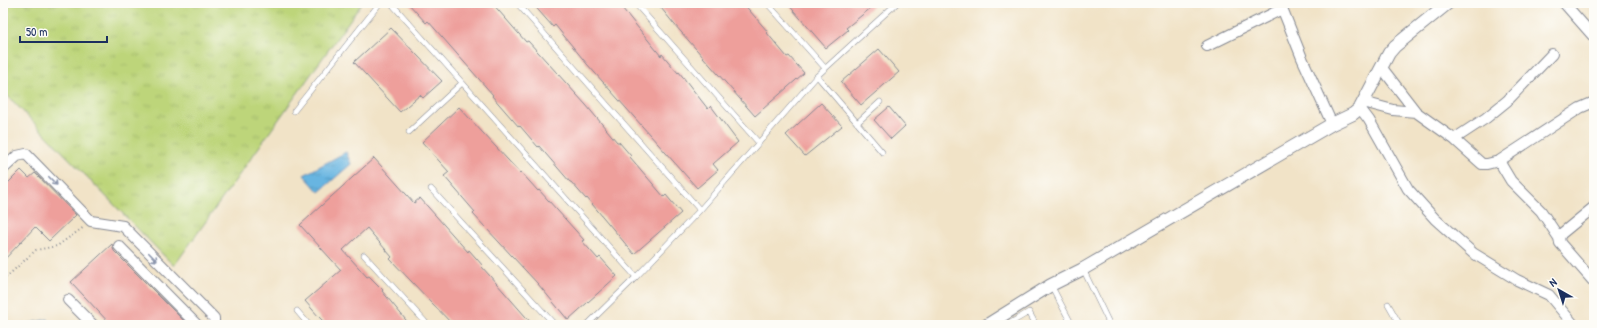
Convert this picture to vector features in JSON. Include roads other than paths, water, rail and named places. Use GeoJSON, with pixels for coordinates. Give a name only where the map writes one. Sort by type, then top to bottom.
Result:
{"type":"FeatureCollection","features":[{"type":"Feature","properties":{"kind":"street"},"geometry":{"type":"LineString","coordinates":[[987,325],[1051,285],[1083,269],[1332,124],[1353,114],[1361,105],[1389,53],[1395,46],[1448,3]]}},
{"type":"Feature","properties":{"kind":"street"},"geometry":{"type":"LineString","coordinates":[[1564,3],[1594,37]]}},
{"type":"Feature","properties":{"kind":"street"},"geometry":{"type":"LineString","coordinates":[[1207,46],[1281,6],[1302,58],[1332,124]]}},
{"type":"Feature","properties":{"kind":"street"},"geometry":{"type":"LineString","coordinates":[[1454,139],[1486,118],[1507,101],[1552,54]]}},
{"type":"Feature","properties":{"kind":"street"},"geometry":{"type":"LineString","coordinates":[[1382,68],[1416,112],[1454,139],[1482,164],[1499,161],[1580,108],[1594,102]]}},
{"type":"Feature","properties":{"kind":"street"},"geometry":{"type":"LineString","coordinates":[[1361,105],[1416,112]]}},
{"type":"Feature","properties":{"kind":"street"},"geometry":{"type":"LineString","coordinates":[[1361,105],[1408,189],[1435,219],[1473,253],[1517,280],[1549,295],[1574,325]]}},
{"type":"Feature","properties":{"kind":"street"},"geometry":{"type":"LineString","coordinates":[[3,169],[17,156],[26,154],[91,221],[123,226],[214,318],[214,325]]}},
{"type":"Feature","properties":{"kind":"street"},"geometry":{"type":"LineString","coordinates":[[1499,161],[1511,181],[1541,211],[1559,238],[1560,243],[1593,280]]}},
{"type":"Feature","properties":{"kind":"street"},"geometry":{"type":"LineString","coordinates":[[1559,238],[1561,234],[1594,206]]}},
{"type":"Feature","properties":{"kind":"street"},"geometry":{"type":"LineString","coordinates":[[119,246],[197,325]]}},
{"type":"Feature","properties":{"kind":"street"},"geometry":{"type":"LineString","coordinates":[[68,300],[93,325]]}},
{"type":"Feature","properties":{"kind":"lane"},"geometry":{"type":"LineString","coordinates":[[294,111],[380,3]]}},
{"type":"Feature","properties":{"kind":"lane"},"geometry":{"type":"LineString","coordinates":[[391,3],[636,277]]}},
{"type":"Feature","properties":{"kind":"lane"},"geometry":{"type":"LineString","coordinates":[[517,3],[700,210]]}},
{"type":"Feature","properties":{"kind":"lane"},"geometry":{"type":"LineString","coordinates":[[635,3],[758,143]]}},
{"type":"Feature","properties":{"kind":"lane"},"geometry":{"type":"LineString","coordinates":[[767,3],[825,68]]}},
{"type":"Feature","properties":{"kind":"lane"},"geometry":{"type":"LineString","coordinates":[[587,325],[636,277],[700,210],[825,68],[897,3]]}},
{"type":"Feature","properties":{"kind":"lane"},"geometry":{"type":"LineString","coordinates":[[818,76],[882,152]]}},
{"type":"Feature","properties":{"kind":"lane"},"geometry":{"type":"LineString","coordinates":[[409,132],[462,83]]}},
{"type":"Feature","properties":{"kind":"lane"},"geometry":{"type":"LineString","coordinates":[[857,123],[880,102]]}},
{"type":"Feature","properties":{"kind":"lane"},"geometry":{"type":"LineString","coordinates":[[430,189],[555,325]]}},
{"type":"Feature","properties":{"kind":"lane"},"geometry":{"type":"LineString","coordinates":[[364,255],[428,325]]}},
{"type":"Feature","properties":{"kind":"lane"},"geometry":{"type":"LineString","coordinates":[[1083,269],[1110,325]]}},
{"type":"Feature","properties":{"kind":"lane"},"geometry":{"type":"LineString","coordinates":[[1051,285],[1072,325]]}},
{"type":"Feature","properties":{"kind":"lane"},"geometry":{"type":"LineString","coordinates":[[1388,304],[1400,325]]}},
{"type":"Feature","properties":{"kind":"lane"},"geometry":{"type":"LineString","coordinates":[[297,311],[309,325]]}},
{"type":"Feature","properties":{"kind":"lane"},"geometry":{"type":"LineString","coordinates":[[1007,325],[1029,312],[1036,325]]}},
{"type":"Feature","properties":{"kind":"water"},"geometry":{"type":"Polygon","coordinates":[[[346,152],[351,164],[319,192],[304,175],[346,152]]]}},
{"type":"Feature","properties":{"kind":"water"},"geometry":{"type":"Polygon","coordinates":[[[48,319],[49,325],[23,325],[48,319]]]}}]}
